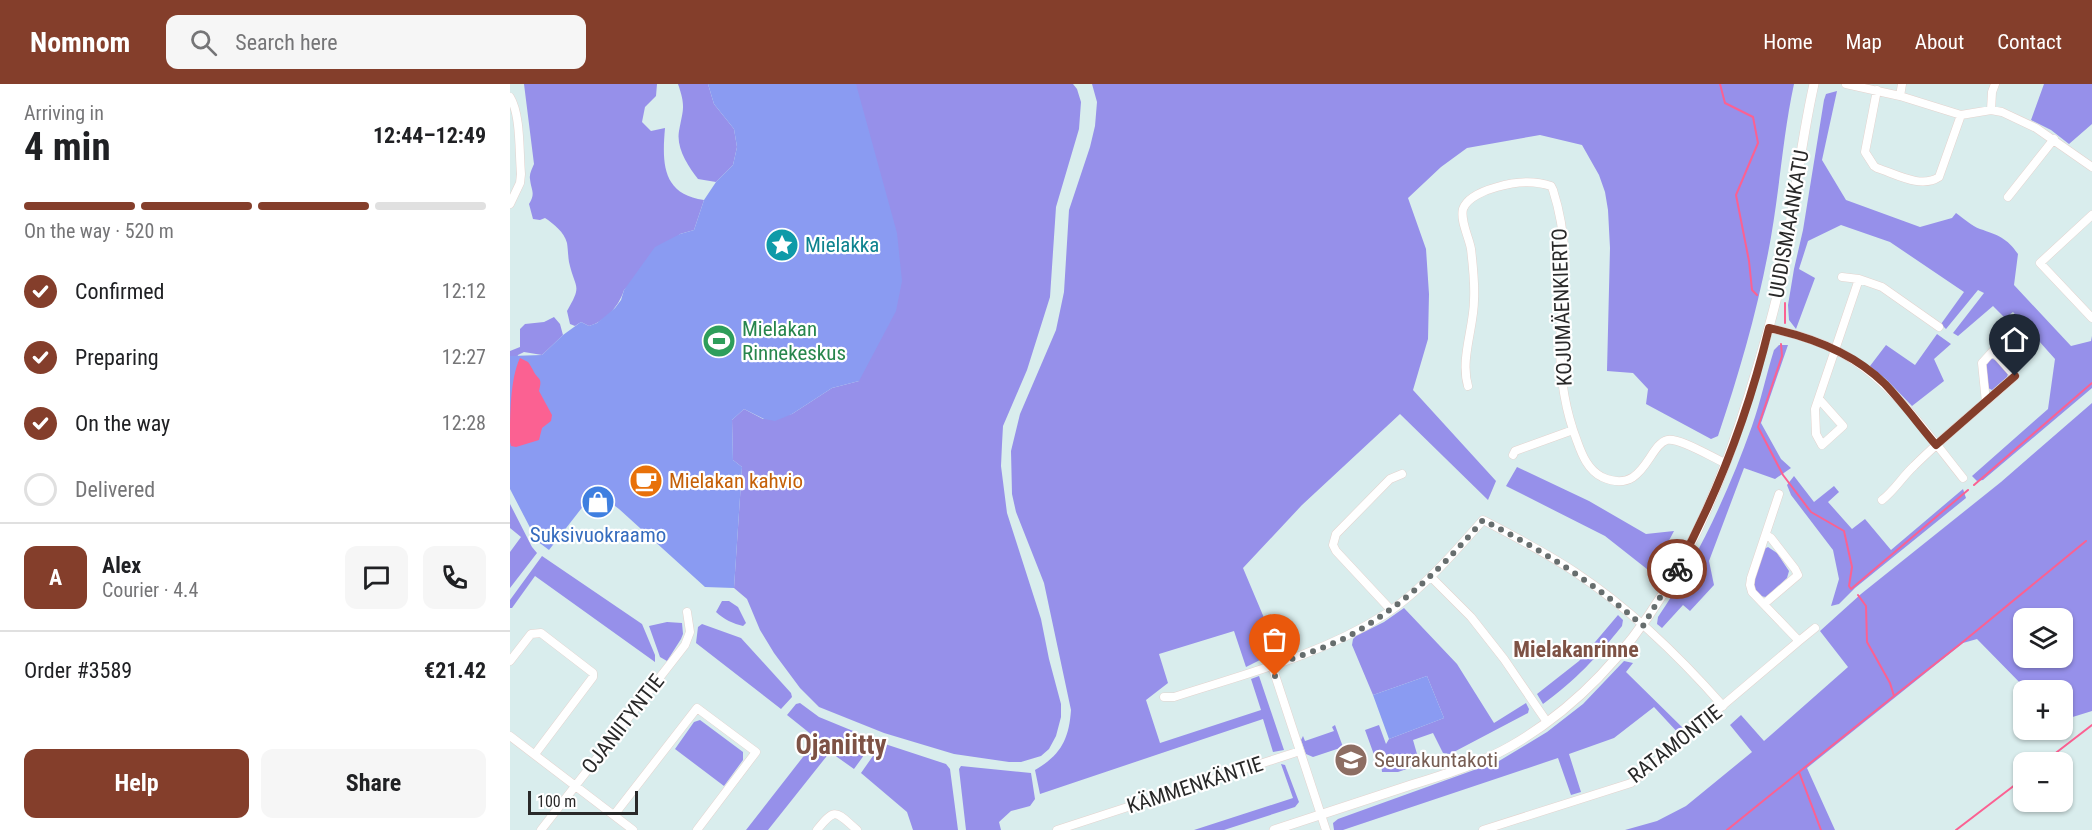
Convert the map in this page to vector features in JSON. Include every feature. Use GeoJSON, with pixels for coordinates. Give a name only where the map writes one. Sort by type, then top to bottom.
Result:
{"type":"FeatureCollection","features":[{"type":"Feature","properties":{"kind":"street","name":"UUDISMAANKATU"},"geometry":{"type":"LineString","coordinates":[[1274,830],[1480,761],[1509,747],[1578,698],[1608,669],[1643,626],[1688,550],[1743,416],[1779,286],[1814,84]]}},
{"type":"Feature","properties":{"kind":"street"},"geometry":{"type":"LineString","coordinates":[[1846,84],[1900,96],[1961,115],[1991,110],[2010,116],[2054,139],[2092,167]]}},
{"type":"Feature","properties":{"kind":"street"},"geometry":{"type":"LineString","coordinates":[[1900,96],[1902,84]]}},
{"type":"Feature","properties":{"kind":"street"},"geometry":{"type":"LineString","coordinates":[[1991,110],[1995,84]]}},
{"type":"Feature","properties":{"kind":"street"},"geometry":{"type":"LineString","coordinates":[[1877,90],[1865,152],[1877,168],[1922,183],[1939,177],[1961,115]]}},
{"type":"Feature","properties":{"kind":"street"},"geometry":{"type":"LineString","coordinates":[[510,96],[514,103],[521,174],[520,183],[510,204]]}},
{"type":"Feature","properties":{"kind":"street"},"geometry":{"type":"LineString","coordinates":[[2007,197],[2054,139]]}},
{"type":"Feature","properties":{"kind":"street","name":"KOJUMÄENKIERTO"},"geometry":{"type":"LineString","coordinates":[[1468,386],[1465,373],[1474,317],[1474,299],[1470,247],[1463,217],[1464,206],[1483,192],[1507,184],[1528,182],[1551,186],[1557,201],[1563,236],[1565,271],[1561,360],[1564,390],[1573,430],[1580,450],[1591,469],[1611,480],[1626,479],[1640,471],[1666,440],[1679,442],[1725,463]]}},
{"type":"Feature","properties":{"kind":"street"},"geometry":{"type":"LineString","coordinates":[[2092,215],[2040,263],[2092,318]]}},
{"type":"Feature","properties":{"kind":"street"},"geometry":{"type":"LineString","coordinates":[[1842,277],[1859,279],[1882,287],[1939,327]]}},
{"type":"Feature","properties":{"kind":"street"},"geometry":{"type":"LineString","coordinates":[[1819,399],[1844,426],[1822,445],[1816,434],[1815,409],[1859,279]]}},
{"type":"Feature","properties":{"kind":"street"},"geometry":{"type":"LineString","coordinates":[[1769,328],[1835,349],[1866,368],[1884,384],[1963,477]]}},
{"type":"Feature","properties":{"kind":"street"},"geometry":{"type":"LineString","coordinates":[[1882,500],[1895,489],[1911,468],[1936,445],[1986,402],[2015,376],[1993,351],[1982,363],[1986,402]]}},
{"type":"Feature","properties":{"kind":"street"},"geometry":{"type":"LineString","coordinates":[[1513,455],[1515,451],[1573,430]]}},
{"type":"Feature","properties":{"kind":"street"},"geometry":{"type":"LineString","coordinates":[[1391,610],[1336,551],[1333,540],[1336,534],[1390,479],[1402,474]]}},
{"type":"Feature","properties":{"kind":"street"},"geometry":{"type":"LineString","coordinates":[[1779,494],[1750,585],[1752,592],[1799,641]]}},
{"type":"Feature","properties":{"kind":"street"},"geometry":{"type":"LineString","coordinates":[[1164,697],[1174,697],[1272,666],[1346,637],[1391,610],[1431,577],[1483,520],[1567,567],[1593,585],[1643,626],[1723,706]]}},
{"type":"Feature","properties":{"kind":"street"},"geometry":{"type":"LineString","coordinates":[[1764,604],[1798,575],[1795,568],[1766,535]]}},
{"type":"Feature","properties":{"kind":"street"},"geometry":{"type":"LineString","coordinates":[[1431,577],[1477,625],[1504,659],[1547,722]]}},
{"type":"Feature","properties":{"kind":"street","name":"OJANIITYNTIE"},"geometry":{"type":"LineString","coordinates":[[541,830],[685,645],[690,632],[687,612]]}},
{"type":"Feature","properties":{"kind":"street","name":"RATAMONTIE"},"geometry":{"type":"LineString","coordinates":[[1484,830],[1631,783],[1815,628]]}},
{"type":"Feature","properties":{"kind":"street"},"geometry":{"type":"LineString","coordinates":[[510,661],[531,634],[541,633],[593,674],[534,754]]}},
{"type":"Feature","properties":{"kind":"street"},"geometry":{"type":"LineString","coordinates":[[1272,666],[1326,830]]}},
{"type":"Feature","properties":{"kind":"street"},"geometry":{"type":"LineString","coordinates":[[614,814],[697,708],[756,753],[697,830]]}},
{"type":"Feature","properties":{"kind":"street"},"geometry":{"type":"LineString","coordinates":[[510,736],[633,830]]}},
{"type":"Feature","properties":{"kind":"street","name":"KÄMMENKÄNTIE"},"geometry":{"type":"LineString","coordinates":[[1057,830],[1300,751]]}},
{"type":"Feature","properties":{"kind":"street"},"geometry":{"type":"LineString","coordinates":[[817,830],[829,815],[838,814],[857,830]]}},
{"type":"Feature","properties":{"kind":"shaded area"},"geometry":{"type":"Polygon","coordinates":[[[524,84],[657,84],[656,96],[645,107],[642,122],[651,131],[665,128],[665,165],[672,184],[690,197],[704,200],[694,230],[680,234],[624,290],[619,302],[611,312],[601,321],[589,326],[581,322],[575,326],[570,324],[567,311],[575,296],[576,286],[564,235],[545,218],[533,219],[529,204],[533,194],[530,175],[534,164],[524,84]]]}},
{"type":"Feature","properties":{"kind":"shaded area"},"geometry":{"type":"Polygon","coordinates":[[[678,84],[708,84],[714,104],[734,129],[737,147],[733,165],[716,182],[698,179],[681,150],[679,131],[683,103],[678,84]]]}},
{"type":"Feature","properties":{"kind":"shaded area","name":"Mielakan Rinnekeskus"},"geometry":{"type":"Polygon","coordinates":[[[708,84],[856,84],[897,233],[902,281],[896,311],[859,381],[832,388],[792,414],[775,421],[764,419],[744,409],[732,420],[733,460],[742,467],[734,588],[705,587],[619,509],[595,491],[549,550],[537,541],[510,489],[510,356],[542,355],[581,322],[589,326],[597,323],[615,308],[624,290],[655,247],[680,234],[694,230],[704,200],[716,182],[733,165],[737,147],[734,129],[714,104],[708,84]]]}},
{"type":"Feature","properties":{"kind":"shaded area"},"geometry":{"type":"Polygon","coordinates":[[[856,84],[1073,84],[1081,102],[1079,129],[1056,207],[1050,297],[1027,370],[1003,426],[1001,466],[1007,513],[1041,619],[1061,704],[1061,717],[1056,736],[1049,749],[1041,756],[1021,762],[954,754],[884,733],[819,707],[800,688],[774,653],[760,630],[747,599],[734,588],[742,467],[733,460],[732,420],[744,409],[763,419],[792,414],[832,388],[859,381],[856,84]]]}},
{"type":"Feature","properties":{"kind":"shaded area"},"geometry":{"type":"Polygon","coordinates":[[[1092,84],[1794,84],[1761,288],[1718,436],[1711,439],[1646,404],[1648,389],[1633,373],[1607,371],[1610,248],[1608,210],[1599,175],[1582,145],[1540,135],[1467,148],[1441,167],[1408,198],[1426,249],[1429,294],[1428,339],[1413,390],[1496,481],[1488,500],[1400,414],[1302,505],[1243,568],[1278,651],[1246,667],[1234,631],[1159,654],[1168,683],[1146,700],[1160,743],[1261,710],[1251,679],[1259,676],[1284,750],[1273,752],[1263,719],[1040,794],[1035,770],[1051,758],[1062,745],[1066,738],[1071,710],[1044,583],[1016,512],[1012,494],[1011,451],[1020,414],[1056,330],[1064,292],[1069,210],[1095,126],[1097,102],[1092,84]]]}},
{"type":"Feature","properties":{"kind":"shaded area"},"geometry":{"type":"Polygon","coordinates":[[[2044,84],[2092,84],[2092,124],[2069,144],[2051,130],[2031,120],[2044,84]]]}},
{"type":"Feature","properties":{"kind":"shaded area"},"geometry":{"type":"Polygon","coordinates":[[[1837,91],[1822,160],[1846,200],[1920,227],[1952,218],[1956,213],[1977,228],[2002,238],[2018,254],[2014,285],[2071,346],[2091,341],[2092,336],[2092,388],[1983,480],[1977,481],[1972,476],[2048,409],[2055,359],[2013,312],[2005,318],[1993,306],[1958,336],[1953,333],[1984,293],[1978,290],[1946,329],[1941,324],[1964,292],[1890,242],[1841,225],[1808,241],[1799,269],[1815,278],[1796,329],[1789,320],[1788,305],[1803,230],[1824,100],[1826,94],[1837,91]]]}},
{"type":"Feature","properties":{"kind":"shaded area"},"geometry":{"type":"Polygon","coordinates":[[[554,317],[560,324],[563,335],[542,355],[524,352],[518,355],[514,367],[510,368],[510,351],[520,347],[520,329],[525,324],[544,322],[554,317]]]}},
{"type":"Feature","properties":{"kind":"shaded area"},"geometry":{"type":"Polygon","coordinates":[[[1937,334],[1951,344],[1934,359],[1944,381],[1912,406],[1870,366],[1886,345],[1915,365],[1937,334]]]}},
{"type":"Feature","properties":{"kind":"shaded area"},"geometry":{"type":"Polygon","coordinates":[[[1779,345],[1788,345],[1761,423],[1781,459],[1791,468],[1775,479],[1744,468],[1709,561],[1714,585],[1690,611],[1683,605],[1662,628],[1657,624],[1658,617],[1699,548],[1733,476],[1752,426],[1774,350],[1779,345]]]}},
{"type":"Feature","properties":{"kind":"shaded area"},"geometry":{"type":"Polygon","coordinates":[[[520,358],[528,362],[539,379],[539,391],[552,415],[551,421],[542,428],[539,440],[516,447],[511,446],[510,442],[512,387],[520,358]]]}},
{"type":"Feature","properties":{"kind":"shaded area"},"geometry":{"type":"Polygon","coordinates":[[[1991,358],[1997,361],[2008,374],[1992,390],[1988,388],[1986,366],[1991,358]]]}},
{"type":"Feature","properties":{"kind":"shaded area"},"geometry":{"type":"Polygon","coordinates":[[[2092,403],[2092,711],[2073,717],[2073,680],[2017,680],[1977,639],[1963,643],[1807,768],[1835,830],[1625,830],[1657,821],[1686,806],[1752,752],[1730,725],[1741,715],[1764,741],[1848,667],[1820,631],[1861,594],[2001,482],[2092,403]]]}},
{"type":"Feature","properties":{"kind":"shaded area"},"geometry":{"type":"Polygon","coordinates":[[[1517,467],[1589,501],[1646,534],[1674,531],[1652,573],[1605,536],[1506,486],[1517,467]]]}},
{"type":"Feature","properties":{"kind":"shaded area"},"geometry":{"type":"Polygon","coordinates":[[[1794,476],[1814,502],[1834,486],[1839,492],[1828,502],[1852,529],[1865,519],[1891,550],[1963,489],[1966,498],[1855,588],[1839,604],[1831,606],[1839,579],[1833,550],[1791,495],[1787,485],[1794,476]]]}},
{"type":"Feature","properties":{"kind":"shaded area"},"geometry":{"type":"Polygon","coordinates":[[[510,504],[537,553],[510,588],[510,552],[521,537],[510,528],[510,504]]]}},
{"type":"Feature","properties":{"kind":"shaded area"},"geometry":{"type":"Polygon","coordinates":[[[1768,547],[1777,553],[1789,571],[1787,578],[1766,597],[1755,591],[1754,578],[1764,549],[1768,547]]]}},
{"type":"Feature","properties":{"kind":"shaded area"},"geometry":{"type":"Polygon","coordinates":[[[542,556],[642,624],[655,655],[655,662],[535,576],[510,608],[510,600],[542,556]]]}},
{"type":"Feature","properties":{"kind":"shaded area"},"geometry":{"type":"Polygon","coordinates":[[[722,601],[729,601],[738,607],[746,623],[743,626],[729,621],[716,612],[722,601]]]}},
{"type":"Feature","properties":{"kind":"shaded area"},"geometry":{"type":"Polygon","coordinates":[[[1404,608],[1457,664],[1494,723],[1526,703],[1529,709],[1528,713],[1450,754],[1443,753],[1433,733],[1413,740],[1418,765],[1398,772],[1382,772],[1381,762],[1377,763],[1365,730],[1379,725],[1386,744],[1389,739],[1444,718],[1427,676],[1373,695],[1352,645],[1356,636],[1384,622],[1404,608]]]}},
{"type":"Feature","properties":{"kind":"shaded area"},"geometry":{"type":"Polygon","coordinates":[[[1618,615],[1623,620],[1622,626],[1613,637],[1576,677],[1543,704],[1537,694],[1579,661],[1618,615]]]}},
{"type":"Feature","properties":{"kind":"shaded area"},"geometry":{"type":"Polygon","coordinates":[[[667,622],[682,623],[683,634],[667,661],[660,657],[649,626],[667,622]]]}},
{"type":"Feature","properties":{"kind":"shaded area"},"geometry":{"type":"Polygon","coordinates":[[[702,624],[741,638],[791,693],[792,697],[781,709],[696,643],[698,627],[702,624]]]}},
{"type":"Feature","properties":{"kind":"shaded area"},"geometry":{"type":"Polygon","coordinates":[[[1624,661],[1633,663],[1626,672],[1686,731],[1680,735],[1654,707],[1614,738],[1569,754],[1581,792],[1571,795],[1558,758],[1343,830],[1334,830],[1333,823],[1338,819],[1499,761],[1547,732],[1583,704],[1624,661]]]}},
{"type":"Feature","properties":{"kind":"shaded area"},"geometry":{"type":"Polygon","coordinates":[[[1427,676],[1444,718],[1389,739],[1373,695],[1427,676]]]}},
{"type":"Feature","properties":{"kind":"shaded area"},"geometry":{"type":"Polygon","coordinates":[[[800,703],[819,717],[875,740],[854,769],[830,752],[768,830],[746,830],[817,739],[787,715],[796,704],[800,703]]]}},
{"type":"Feature","properties":{"kind":"shaded area"},"geometry":{"type":"Polygon","coordinates":[[[700,720],[743,752],[743,760],[724,786],[675,749],[694,722],[700,720]]]}},
{"type":"Feature","properties":{"kind":"shaded area"},"geometry":{"type":"Polygon","coordinates":[[[1335,725],[1343,747],[1313,757],[1306,754],[1301,740],[1303,736],[1305,741],[1334,731],[1332,727],[1335,725]]]}},
{"type":"Feature","properties":{"kind":"shaded area"},"geometry":{"type":"Polygon","coordinates":[[[882,743],[946,764],[950,769],[958,830],[913,830],[907,812],[861,773],[882,743]]]}},
{"type":"Feature","properties":{"kind":"shaded area"},"geometry":{"type":"Polygon","coordinates":[[[1281,764],[1285,765],[1299,802],[1295,807],[1224,830],[1194,830],[1293,798],[1281,764]]]}},
{"type":"Feature","properties":{"kind":"shaded area"},"geometry":{"type":"Polygon","coordinates":[[[961,766],[1031,773],[1035,799],[1030,806],[1011,811],[999,822],[1001,830],[966,830],[959,769],[961,766]]]}},
{"type":"Feature","properties":{"kind":"waterway"},"geometry":{"type":"LineString","coordinates":[[1720,84],[1725,103],[1753,117],[1758,143],[1736,195],[1749,261],[1752,290],[1757,295]]}},
{"type":"Feature","properties":{"kind":"waterway"},"geometry":{"type":"LineString","coordinates":[[1785,303],[1785,323]]}},
{"type":"Feature","properties":{"kind":"waterway"},"geometry":{"type":"LineString","coordinates":[[1781,344],[1782,356],[1758,427],[1783,475],[1811,512],[1844,531],[1852,567],[1849,586],[1851,589],[1968,490]]}},
{"type":"Feature","properties":{"kind":"waterway"},"geometry":{"type":"LineString","coordinates":[[1974,485],[2092,383]]}},
{"type":"Feature","properties":{"kind":"waterway"},"geometry":{"type":"LineString","coordinates":[[1894,696],[2086,541]]}},
{"type":"Feature","properties":{"kind":"waterway"},"geometry":{"type":"LineString","coordinates":[[1821,830],[1799,772],[1894,696],[1890,683],[1867,642],[1866,606],[1858,595]]}},
{"type":"Feature","properties":{"kind":"waterway"},"geometry":{"type":"LineString","coordinates":[[2057,752],[2092,725]]}},
{"type":"Feature","properties":{"kind":"waterway"},"geometry":{"type":"LineString","coordinates":[[1727,830],[1799,772]]}},
{"type":"Feature","properties":{"kind":"waterway"},"geometry":{"type":"LineString","coordinates":[[1956,830],[2013,786]]}},
{"type":"Feature","properties":{"kind":"way so far"},"geometry":{"type":"LineString","coordinates":[[1275,676],[1272,666],[1346,637],[1391,610],[1431,577],[1483,520],[1558,560],[1609,597],[1643,626],[1677,569]]}},
{"type":"Feature","properties":{"kind":"place","name":"Mielakka"},"geometry":{"type":"Point","coordinates":[782,245]}},
{"type":"Feature","properties":{"kind":"place","name":"Mielakan Rinnekeskus"},"geometry":{"type":"Point","coordinates":[719,341]}},
{"type":"Feature","properties":{"kind":"place","name":"Mielakan kahvio"},"geometry":{"type":"Point","coordinates":[646,481]}},
{"type":"Feature","properties":{"kind":"place","name":"Suksivuokraamo"},"geometry":{"type":"Point","coordinates":[598,502]}},
{"type":"Feature","properties":{"kind":"place","name":"Seurakuntakoti"},"geometry":{"type":"Point","coordinates":[1351,760]}},
{"type":"Feature","properties":{"kind":"district","name":"Mielakanrinne"},"geometry":{"type":"Point","coordinates":[1576,649]}},
{"type":"Feature","properties":{"kind":"district","name":"Ojaniitty"},"geometry":{"type":"Point","coordinates":[841,745]}},
{"type":"Feature","properties":{"kind":"route"},"geometry":{"type":"LineString","coordinates":[[1677,569],[1702,520],[1743,416],[1769,328],[1835,349],[1866,368],[1884,384],[1936,445],[2015,376]]}}]}
